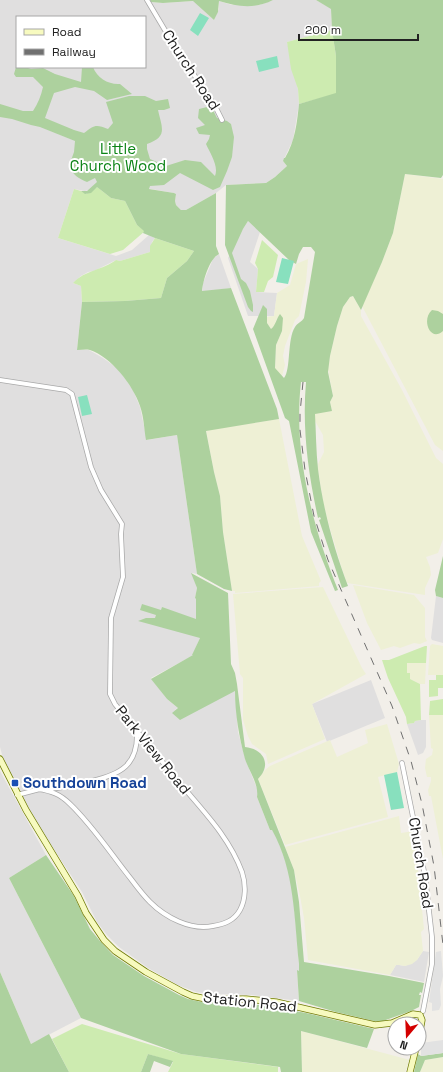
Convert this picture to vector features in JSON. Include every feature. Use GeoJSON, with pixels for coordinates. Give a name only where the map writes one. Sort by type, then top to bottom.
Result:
{"type":"FeatureCollection","features":[{"type":"Feature","properties":{"kind":"street","name":"Church Road"},"geometry":{"type":"LineString","coordinates":[[147,0],[172,42],[215,106],[222,120]]}},
{"type":"Feature","properties":{"kind":"street","name":"Park View Road"},"geometry":{"type":"LineString","coordinates":[[0,380],[66,390],[72,394],[91,466],[101,490],[122,524],[123,578],[111,618],[110,694],[115,704],[137,732],[221,833],[242,873],[245,888],[243,904],[236,917],[228,922],[209,927],[187,925],[158,910],[143,895],[70,803],[58,794],[38,789]]}},
{"type":"Feature","properties":{"kind":"street"},"geometry":{"type":"LineString","coordinates":[[18,795],[38,789],[80,785],[110,777],[118,773],[127,765],[134,755],[137,743],[137,732]]}},
{"type":"Feature","properties":{"kind":"street","name":"Station Road"},"geometry":{"type":"LineString","coordinates":[[0,760],[34,826],[78,896],[86,913],[104,940],[115,952],[146,972],[192,996],[206,999],[246,999],[276,1002],[307,1008],[371,1025],[387,1024],[413,1014],[422,1013]]}},
{"type":"Feature","properties":{"kind":"street","name":"Church Road"},"geometry":{"type":"LineString","coordinates":[[402,763],[425,876],[432,937],[432,964],[422,1013]]}},
{"type":"Feature","properties":{"kind":"street"},"geometry":{"type":"LineString","coordinates":[[410,1072],[414,1056]]}},
{"type":"Feature","properties":{"kind":"shaded area"},"geometry":{"type":"Polygon","coordinates":[[[0,0],[144,0],[146,4],[151,2],[163,3],[194,1],[214,20],[219,9],[219,1],[232,5],[259,5],[273,0],[316,0],[331,8],[332,30],[287,42],[298,89],[299,104],[293,140],[283,161],[287,166],[266,183],[226,185],[216,193],[186,210],[181,210],[176,205],[176,194],[174,193],[145,188],[85,191],[74,189],[58,238],[116,256],[132,250],[149,235],[155,238],[152,242],[150,252],[120,261],[116,260],[94,271],[88,272],[73,283],[81,286],[82,302],[77,349],[89,350],[103,358],[117,368],[124,377],[133,390],[140,407],[147,440],[177,435],[197,574],[192,573],[197,588],[195,598],[196,619],[200,638],[193,654],[194,655],[151,678],[167,699],[178,708],[174,710],[235,691],[238,732],[246,761],[258,791],[257,797],[270,830],[272,830],[277,838],[289,871],[293,892],[299,964],[299,972],[297,971],[299,1001],[253,995],[210,994],[196,992],[178,985],[148,968],[119,947],[97,922],[82,892],[36,822],[4,762],[0,747],[0,0]]]}},
{"type":"Feature","properties":{"kind":"shaded area"},"geometry":{"type":"Polygon","coordinates":[[[248,221],[260,232],[250,262],[258,269],[256,292],[277,293],[274,316],[248,316],[228,258],[248,221]]]}},
{"type":"Feature","properties":{"kind":"shaded area"},"geometry":{"type":"Polygon","coordinates":[[[219,254],[231,288],[202,292],[203,283],[213,259],[219,254]]]}},
{"type":"Feature","properties":{"kind":"shaded area"},"geometry":{"type":"Polygon","coordinates":[[[436,596],[443,598],[443,643],[432,640],[431,638],[436,596]]]}},
{"type":"Feature","properties":{"kind":"shaded area"},"geometry":{"type":"Polygon","coordinates":[[[371,680],[385,718],[327,742],[312,704],[371,680]]]}},
{"type":"Feature","properties":{"kind":"shaded area"},"geometry":{"type":"Polygon","coordinates":[[[426,720],[426,747],[423,753],[418,755],[407,724],[426,720]]]}},
{"type":"Feature","properties":{"kind":"shaded area"},"geometry":{"type":"Polygon","coordinates":[[[0,771],[46,855],[9,878],[81,1018],[31,1044],[0,972],[0,771]]]}},
{"type":"Feature","properties":{"kind":"shaded area"},"geometry":{"type":"Polygon","coordinates":[[[423,951],[429,952],[424,982],[390,975],[396,965],[405,966],[417,960],[423,951]]]}},
{"type":"Feature","properties":{"kind":"shaded area"},"geometry":{"type":"Polygon","coordinates":[[[441,951],[443,976],[440,989],[441,1005],[439,1010],[432,1011],[432,1003],[429,1002],[436,952],[441,951]]]}},
{"type":"Feature","properties":{"kind":"shaded area"},"geometry":{"type":"Polygon","coordinates":[[[443,1040],[443,1053],[427,1055],[427,1042],[443,1040]]]}},
{"type":"Feature","properties":{"kind":"green space"},"geometry":{"type":"Polygon","coordinates":[[[150,0],[273,0],[253,6],[233,5],[219,1],[218,12],[214,20],[193,1],[163,3],[151,2],[150,0]]]}},
{"type":"Feature","properties":{"kind":"green space"},"geometry":{"type":"Polygon","coordinates":[[[316,0],[443,0],[443,175],[441,178],[405,174],[393,233],[361,310],[353,296],[350,297],[343,307],[337,326],[328,372],[333,396],[330,402],[332,411],[315,414],[317,462],[320,484],[326,514],[338,558],[348,586],[342,588],[319,520],[321,519],[320,517],[318,518],[314,501],[305,433],[306,382],[301,382],[299,408],[302,461],[320,540],[338,590],[335,591],[311,532],[289,421],[285,418],[253,329],[263,305],[267,309],[267,323],[271,329],[280,314],[283,318],[282,331],[276,345],[275,368],[284,378],[288,368],[293,332],[296,326],[304,318],[315,252],[311,247],[303,247],[296,264],[289,260],[248,221],[232,253],[241,279],[246,283],[250,291],[253,312],[248,307],[225,245],[226,185],[266,183],[275,177],[287,166],[283,161],[293,138],[299,104],[336,93],[336,56],[332,30],[331,9],[316,0]]]}},
{"type":"Feature","properties":{"kind":"green space"},"geometry":{"type":"Polygon","coordinates":[[[200,13],[209,18],[198,36],[190,30],[200,13]]]}},
{"type":"Feature","properties":{"kind":"green space"},"geometry":{"type":"Polygon","coordinates":[[[332,30],[336,56],[336,94],[299,104],[298,89],[291,69],[287,42],[332,30]]]}},
{"type":"Feature","properties":{"kind":"green space"},"geometry":{"type":"Polygon","coordinates":[[[277,56],[279,67],[259,72],[256,61],[277,56]]]}},
{"type":"Feature","properties":{"kind":"green space","name":"Little Church Wood"},"geometry":{"type":"Polygon","coordinates":[[[16,67],[31,69],[43,68],[55,74],[81,82],[82,68],[94,68],[97,74],[104,80],[120,84],[132,94],[107,100],[94,91],[75,87],[54,93],[45,118],[84,133],[95,126],[101,126],[108,129],[113,123],[106,102],[129,96],[145,96],[156,101],[168,99],[170,108],[158,110],[162,127],[161,135],[154,141],[147,144],[150,159],[166,166],[185,160],[201,162],[215,176],[215,164],[206,144],[210,135],[199,134],[196,128],[205,125],[198,118],[199,109],[211,106],[217,118],[231,124],[234,137],[232,157],[220,187],[213,190],[180,173],[164,185],[150,186],[149,189],[176,194],[176,205],[181,210],[186,210],[216,193],[216,246],[219,254],[209,265],[202,291],[231,288],[277,409],[279,419],[206,431],[220,496],[223,532],[232,591],[224,589],[197,574],[177,435],[146,440],[140,406],[127,381],[113,365],[98,354],[90,350],[77,350],[82,302],[161,298],[167,278],[187,261],[194,251],[143,233],[144,231],[137,225],[125,201],[111,198],[97,187],[91,193],[85,194],[81,191],[87,191],[97,182],[95,178],[87,182],[84,181],[76,176],[70,169],[69,166],[74,152],[75,141],[40,127],[0,117],[0,104],[23,111],[33,111],[43,87],[33,77],[16,77],[14,74],[16,67]]]}},
{"type":"Feature","properties":{"kind":"green space"},"geometry":{"type":"Polygon","coordinates":[[[405,174],[443,179],[443,451],[435,445],[362,306],[382,262],[393,233],[405,174]]]}},
{"type":"Feature","properties":{"kind":"green space"},"geometry":{"type":"Polygon","coordinates":[[[97,187],[111,198],[125,201],[137,225],[145,231],[123,250],[110,254],[58,238],[74,189],[86,194],[97,187]]]}},
{"type":"Feature","properties":{"kind":"green space"},"geometry":{"type":"Polygon","coordinates":[[[155,238],[194,251],[187,261],[167,278],[161,298],[82,302],[81,286],[73,283],[83,275],[116,260],[120,261],[150,252],[150,246],[155,238]]]}},
{"type":"Feature","properties":{"kind":"green space"},"geometry":{"type":"Polygon","coordinates":[[[262,240],[278,255],[273,277],[268,281],[264,292],[256,292],[258,269],[255,263],[262,240]]]}},
{"type":"Feature","properties":{"kind":"green space"},"geometry":{"type":"Polygon","coordinates":[[[282,258],[294,261],[288,284],[276,282],[282,258]]]}},
{"type":"Feature","properties":{"kind":"green space"},"geometry":{"type":"Polygon","coordinates":[[[308,259],[306,282],[299,316],[295,320],[285,346],[283,356],[285,365],[282,376],[275,369],[276,345],[282,331],[277,318],[275,325],[271,329],[267,323],[267,317],[274,316],[277,293],[290,285],[296,264],[308,259]]]}},
{"type":"Feature","properties":{"kind":"green space"},"geometry":{"type":"Polygon","coordinates":[[[353,296],[361,310],[361,316],[402,390],[436,458],[443,464],[443,539],[438,553],[426,557],[431,575],[425,588],[425,595],[347,583],[323,502],[318,464],[324,452],[323,435],[315,421],[315,413],[332,411],[330,402],[333,396],[328,369],[330,356],[343,307],[350,297],[353,296]]]}},
{"type":"Feature","properties":{"kind":"green space"},"geometry":{"type":"Polygon","coordinates":[[[432,310],[443,314],[443,331],[438,334],[431,332],[427,324],[427,319],[432,310]]]}},
{"type":"Feature","properties":{"kind":"green space"},"geometry":{"type":"Polygon","coordinates":[[[87,395],[92,414],[82,416],[78,397],[87,395]]]}},
{"type":"Feature","properties":{"kind":"green space"},"geometry":{"type":"Polygon","coordinates":[[[279,419],[302,536],[321,581],[319,586],[235,593],[235,591],[232,591],[223,532],[220,496],[206,430],[279,419]]]}},
{"type":"Feature","properties":{"kind":"green space"},"geometry":{"type":"Polygon","coordinates":[[[443,556],[443,598],[436,596],[435,590],[443,556]]]}},
{"type":"Feature","properties":{"kind":"green space"},"geometry":{"type":"Polygon","coordinates":[[[191,573],[228,593],[231,664],[235,673],[237,684],[245,747],[252,748],[264,758],[265,768],[258,779],[294,870],[299,902],[304,962],[424,983],[422,993],[420,992],[419,995],[421,995],[419,1007],[397,1016],[387,1016],[387,1020],[383,1021],[374,1021],[299,1001],[297,970],[299,971],[299,964],[289,878],[280,846],[272,830],[270,830],[257,797],[257,787],[245,759],[238,725],[235,691],[180,720],[172,713],[178,708],[167,699],[151,679],[193,655],[200,638],[138,621],[146,618],[155,618],[156,615],[140,610],[142,604],[161,610],[162,607],[196,619],[195,598],[197,588],[191,573]]]}},
{"type":"Feature","properties":{"kind":"green space"},"geometry":{"type":"Polygon","coordinates":[[[353,585],[414,595],[425,608],[425,637],[427,641],[420,644],[414,643],[400,648],[394,646],[381,650],[367,623],[353,585]]]}},
{"type":"Feature","properties":{"kind":"green space"},"geometry":{"type":"Polygon","coordinates":[[[323,587],[366,674],[312,704],[325,739],[268,764],[266,754],[252,744],[243,720],[243,678],[240,674],[233,594],[323,587]]]}},
{"type":"Feature","properties":{"kind":"green space"},"geometry":{"type":"Polygon","coordinates":[[[432,644],[443,646],[443,675],[428,675],[430,646],[432,644]]]}},
{"type":"Feature","properties":{"kind":"green space"},"geometry":{"type":"Polygon","coordinates":[[[427,646],[426,663],[407,663],[407,673],[410,673],[410,679],[420,684],[421,720],[407,724],[406,717],[388,678],[382,660],[389,660],[427,646]]]}},
{"type":"Feature","properties":{"kind":"green space"},"geometry":{"type":"Polygon","coordinates":[[[407,662],[426,663],[425,684],[420,684],[410,679],[407,673],[407,662]]]}},
{"type":"Feature","properties":{"kind":"green space"},"geometry":{"type":"Polygon","coordinates":[[[436,675],[443,675],[443,688],[438,688],[438,696],[429,697],[429,680],[436,680],[436,675]]]}},
{"type":"Feature","properties":{"kind":"green space"},"geometry":{"type":"Polygon","coordinates":[[[443,699],[443,715],[429,715],[430,701],[443,699]]]}},
{"type":"Feature","properties":{"kind":"green space"},"geometry":{"type":"Polygon","coordinates":[[[429,715],[443,715],[443,859],[431,796],[429,796],[428,790],[431,777],[427,777],[425,768],[426,759],[432,755],[433,749],[431,748],[429,715]]]}},
{"type":"Feature","properties":{"kind":"green space"},"geometry":{"type":"Polygon","coordinates":[[[387,724],[399,764],[397,772],[378,777],[388,817],[285,845],[258,779],[265,770],[270,766],[330,740],[337,757],[368,743],[365,730],[387,724]]]}},
{"type":"Feature","properties":{"kind":"green space"},"geometry":{"type":"Polygon","coordinates":[[[397,772],[404,808],[391,810],[384,775],[397,772]]]}},
{"type":"Feature","properties":{"kind":"green space"},"geometry":{"type":"Polygon","coordinates":[[[399,816],[401,833],[414,831],[424,929],[421,932],[423,951],[417,960],[412,964],[405,966],[396,965],[390,975],[308,960],[304,918],[300,896],[294,870],[285,847],[399,816]]]}},
{"type":"Feature","properties":{"kind":"green space"},"geometry":{"type":"Polygon","coordinates":[[[46,855],[74,896],[90,929],[113,955],[144,976],[188,999],[206,1003],[262,1005],[306,1013],[374,1029],[367,1048],[301,1031],[302,1072],[281,1072],[280,1067],[181,1054],[81,1018],[9,878],[46,855]]]}},
{"type":"Feature","properties":{"kind":"green space"},"geometry":{"type":"Polygon","coordinates":[[[0,972],[31,1044],[49,1034],[69,1072],[0,1072],[0,972]]]}},
{"type":"Feature","properties":{"kind":"green space"},"geometry":{"type":"Polygon","coordinates":[[[82,1024],[181,1054],[278,1067],[278,1072],[168,1072],[173,1062],[148,1054],[141,1072],[69,1072],[52,1039],[82,1024]]]}},
{"type":"Feature","properties":{"kind":"green space"},"geometry":{"type":"Polygon","coordinates":[[[301,1031],[387,1054],[387,1056],[395,1056],[410,1060],[405,1072],[302,1072],[301,1031]]]}},
{"type":"Feature","properties":{"kind":"green space"},"geometry":{"type":"Polygon","coordinates":[[[443,1053],[443,1057],[425,1060],[420,1072],[414,1072],[418,1056],[443,1053]]]}},
{"type":"Feature","properties":{"kind":"green space"},"geometry":{"type":"Polygon","coordinates":[[[148,1054],[173,1061],[170,1067],[154,1061],[150,1072],[141,1072],[148,1054]]]}},
{"type":"Feature","properties":{"kind":"green space"},"geometry":{"type":"Polygon","coordinates":[[[443,1057],[443,1072],[420,1072],[425,1060],[443,1057]]]}},
{"type":"Feature","properties":{"kind":"railway"},"geometry":{"type":"LineString","coordinates":[[303,382],[300,430],[305,470],[314,516],[328,560],[392,706],[411,761],[422,804],[434,866],[443,945]]}},
{"type":"Feature","properties":{"kind":"place","name":"Southdown Road"},"geometry":{"type":"Point","coordinates":[15,783]}}]}
